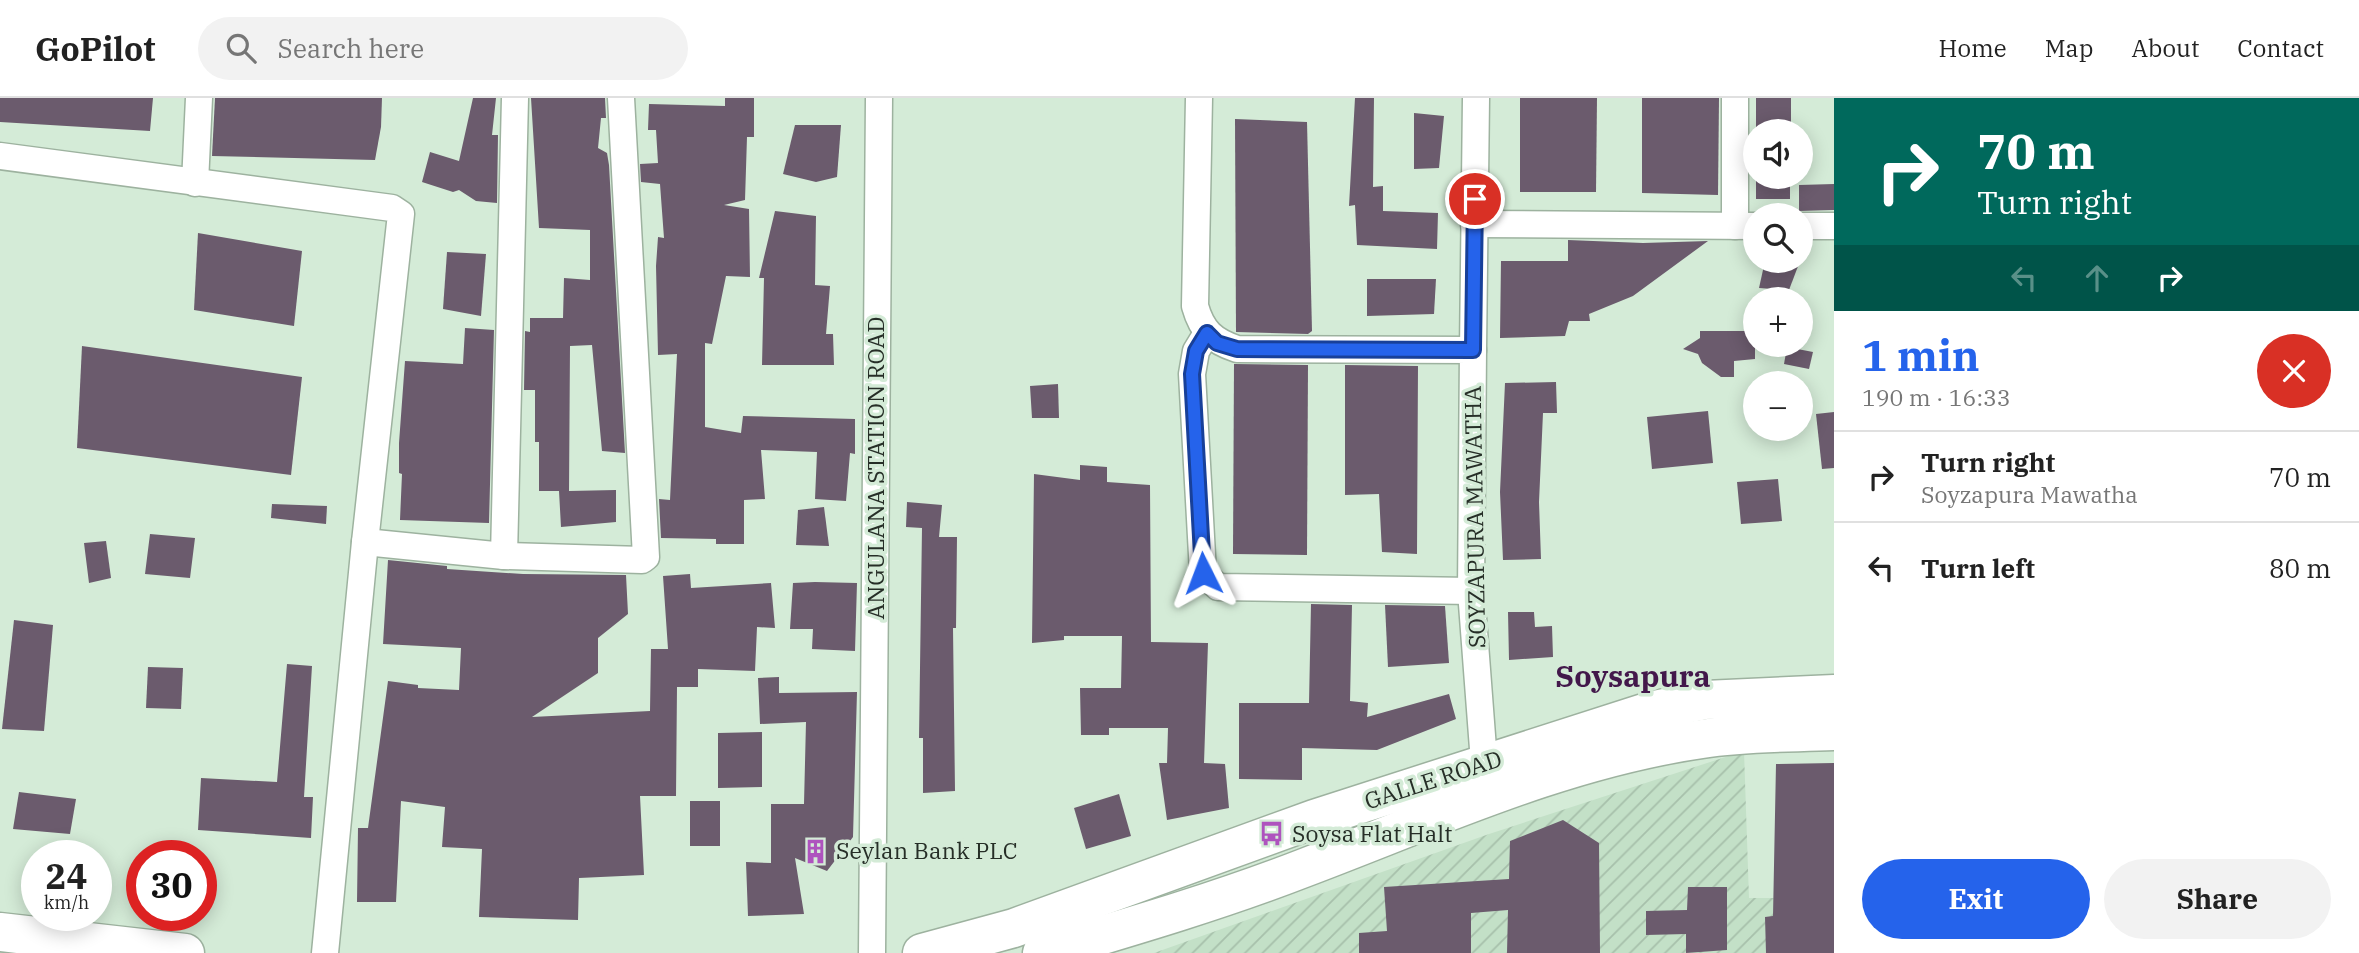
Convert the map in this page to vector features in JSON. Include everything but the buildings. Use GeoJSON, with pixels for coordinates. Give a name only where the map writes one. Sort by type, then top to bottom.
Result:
{"type":"FeatureCollection","features":[{"type":"Feature","properties":{"kind":"highway","name":"GALLE ROAD"},"geometry":{"type":"LineString","coordinates":[[1042,953],[1161,918],[1303,869],[1489,778],[1650,711],[1706,700],[1834,694]]}},
{"type":"Feature","properties":{"kind":"highway","name":"GALLE ROAD"},"geometry":{"type":"LineString","coordinates":[[922,953],[1014,928],[1314,819],[1489,778],[1703,738],[1834,731]]}},
{"type":"Feature","properties":{"kind":"highway"},"geometry":{"type":"LineString","coordinates":[[0,932],[186,953]]}},
{"type":"Feature","properties":{"kind":"street"},"geometry":{"type":"LineString","coordinates":[[195,183],[199,98]]}},
{"type":"Feature","properties":{"kind":"street"},"geometry":{"type":"LineString","coordinates":[[505,556],[515,98]]}},
{"type":"Feature","properties":{"kind":"street"},"geometry":{"type":"LineString","coordinates":[[365,542],[505,556],[642,560],[648,552],[628,252],[621,98]]}},
{"type":"Feature","properties":{"kind":"street","name":"ANGULANA STATION ROAD"},"geometry":{"type":"LineString","coordinates":[[872,953],[879,98]]}},
{"type":"Feature","properties":{"kind":"street"},"geometry":{"type":"LineString","coordinates":[[1199,98],[1195,306],[1199,322],[1217,343],[1237,349],[1473,350]]}},
{"type":"Feature","properties":{"kind":"street","name":"SOYZAPURA MAWATHA"},"geometry":{"type":"LineString","coordinates":[[1476,98],[1472,591],[1489,778]]}},
{"type":"Feature","properties":{"kind":"street"},"geometry":{"type":"LineString","coordinates":[[1735,98],[1743,203]]}},
{"type":"Feature","properties":{"kind":"street"},"geometry":{"type":"LineString","coordinates":[[0,156],[392,208],[401,214],[365,542],[325,953]]}},
{"type":"Feature","properties":{"kind":"street"},"geometry":{"type":"LineString","coordinates":[[1474,224],[1743,226]]}},
{"type":"Feature","properties":{"kind":"street"},"geometry":{"type":"LineString","coordinates":[[1813,226],[1834,226]]}},
{"type":"Feature","properties":{"kind":"street"},"geometry":{"type":"LineString","coordinates":[[1207,333],[1196,351],[1192,374],[1203,573],[1209,582],[1218,587],[1472,591]]}},
{"type":"Feature","properties":{"kind":"shaded area"},"geometry":{"type":"Polygon","coordinates":[[[1744,751],[1749,898],[1834,898],[1834,953],[1154,953],[1489,834],[1744,751]]]}},
{"type":"Feature","properties":{"kind":"place","name":"Soysa Flat Halt"},"geometry":{"type":"Point","coordinates":[1272,834]}},
{"type":"Feature","properties":{"kind":"place","name":"Seylan Bank PLC"},"geometry":{"type":"Point","coordinates":[816,851]}},
{"type":"Feature","properties":{"kind":"district","name":"Soysapura"},"geometry":{"type":"Point","coordinates":[1633,677]}},
{"type":"Feature","properties":{"kind":"route"},"geometry":{"type":"LineString","coordinates":[[1203,573],[1192,374],[1196,351],[1207,333],[1217,343],[1237,349],[1473,350],[1475,199]]}}]}
